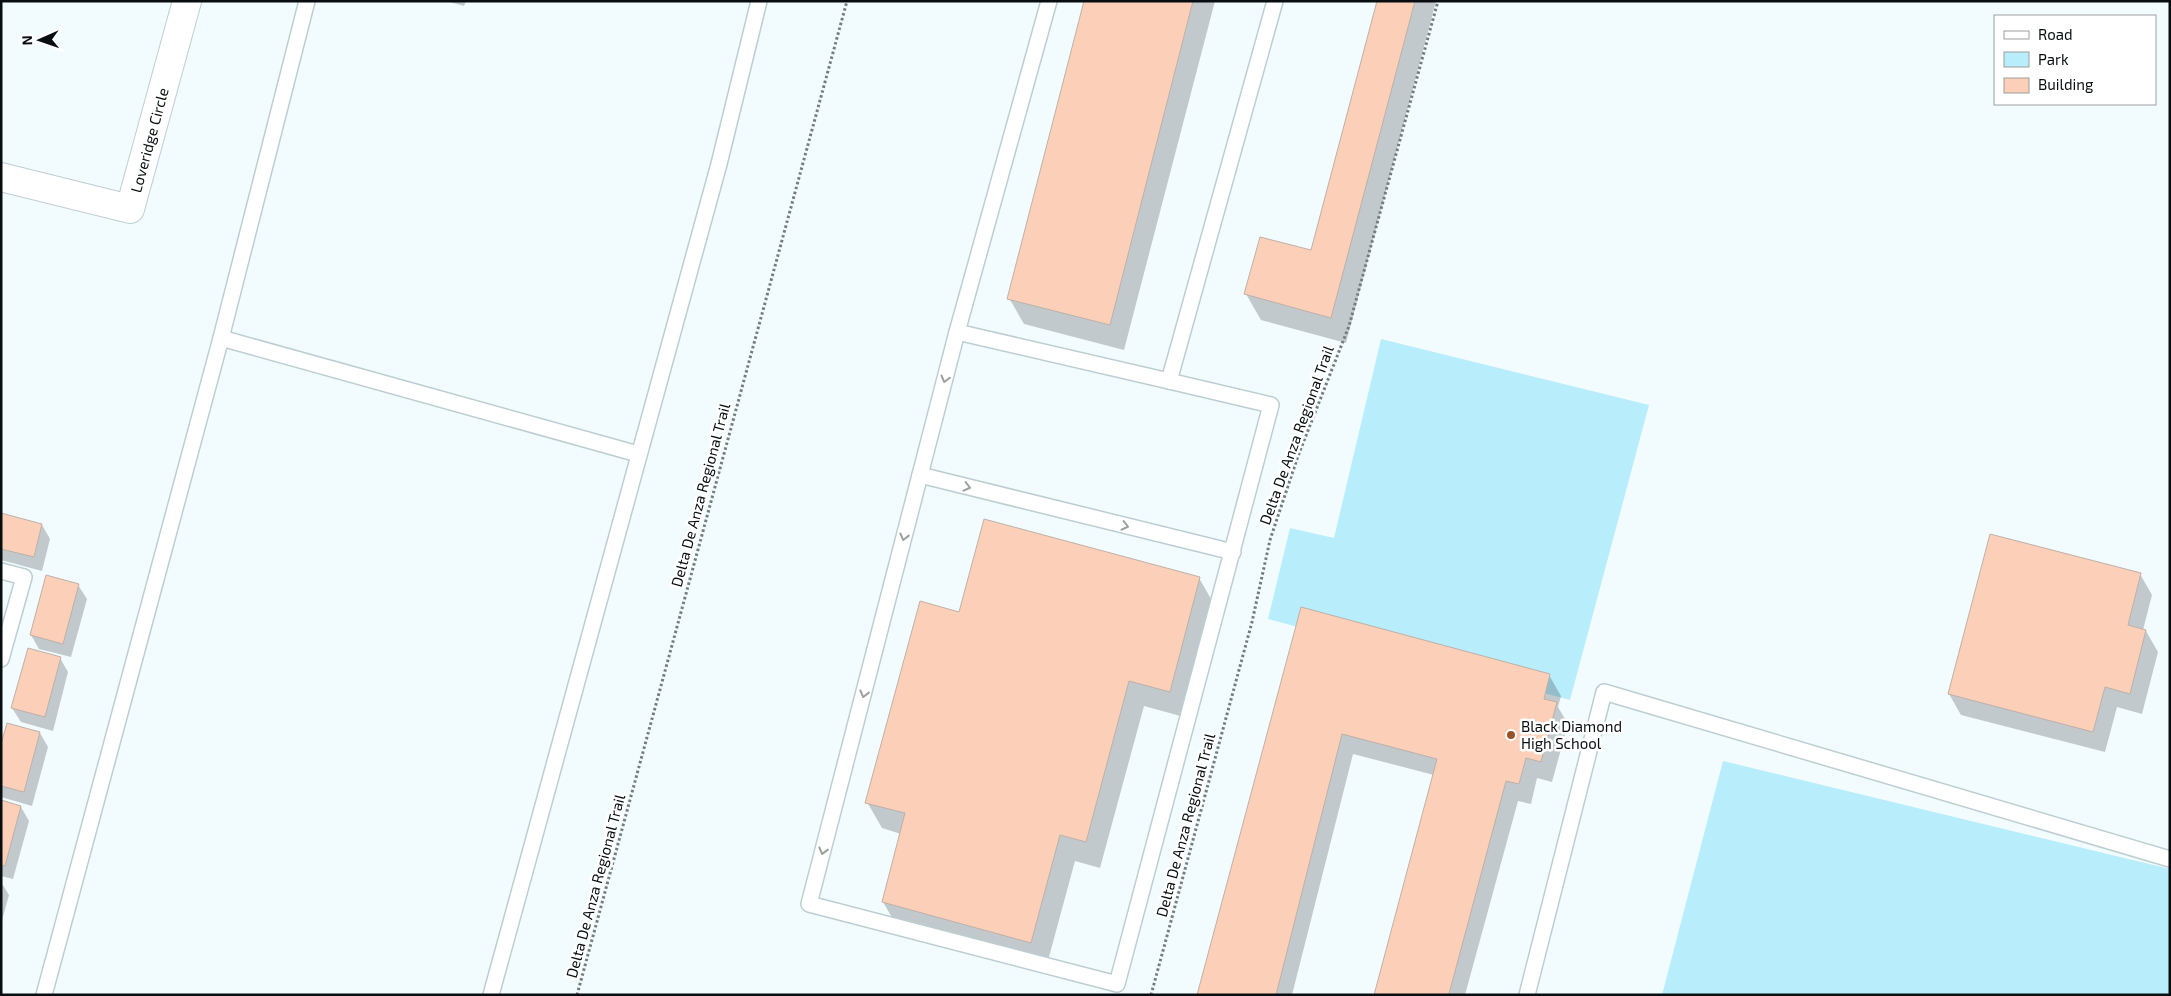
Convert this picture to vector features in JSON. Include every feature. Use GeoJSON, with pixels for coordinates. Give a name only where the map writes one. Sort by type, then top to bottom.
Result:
{"type":"FeatureCollection","features":[{"type":"Feature","properties":{"kind":"street","name":"Loveridge Circle"},"geometry":{"type":"LineString","coordinates":[[1,176],[130,209],[187,1]]}},
{"type":"Feature","properties":{"kind":"lane"},"geometry":{"type":"LineString","coordinates":[[44,995],[221,338],[307,1]]}},
{"type":"Feature","properties":{"kind":"lane"},"geometry":{"type":"LineString","coordinates":[[491,995],[719,164],[759,1]]}},
{"type":"Feature","properties":{"kind":"lane"},"geometry":{"type":"LineString","coordinates":[[957,332],[1271,405],[1117,984],[810,904],[957,332],[1049,1]]}},
{"type":"Feature","properties":{"kind":"lane"},"geometry":{"type":"LineString","coordinates":[[1169,381],[1275,1]]}},
{"type":"Feature","properties":{"kind":"lane"},"geometry":{"type":"LineString","coordinates":[[221,338],[638,454]]}},
{"type":"Feature","properties":{"kind":"lane"},"geometry":{"type":"LineString","coordinates":[[920,475],[1233,552]]}},
{"type":"Feature","properties":{"kind":"lane"},"geometry":{"type":"LineString","coordinates":[[1,570],[24,577],[1,659]]}},
{"type":"Feature","properties":{"kind":"lane"},"geometry":{"type":"LineString","coordinates":[[1527,995],[1604,692],[2170,859]]}},
{"type":"Feature","properties":{"kind":"path","name":"Delta De Anza Regional Trail"},"geometry":{"type":"LineString","coordinates":[[577,995],[847,1]]}},
{"type":"Feature","properties":{"kind":"path","name":"Delta De Anza Regional Trail"},"geometry":{"type":"LineString","coordinates":[[1151,995],[1252,622],[1270,540],[1298,456],[1349,326],[1438,1]]}},
{"type":"Feature","properties":{"kind":"green space"},"geometry":{"type":"Polygon","coordinates":[[[1381,339],[1649,405],[1570,700],[1268,619],[1290,528],[1334,538],[1381,339]]]}},
{"type":"Feature","properties":{"kind":"green space"},"geometry":{"type":"Polygon","coordinates":[[[1723,761],[2170,869],[2170,995],[1662,995],[1723,761]]]}},
{"type":"Feature","properties":{"kind":"building"},"geometry":{"type":"Polygon","coordinates":[[[1084,1],[1193,1],[1110,325],[1007,299],[1084,1]]]}},
{"type":"Feature","properties":{"kind":"building"},"geometry":{"type":"Polygon","coordinates":[[[1377,1],[1415,1],[1331,318],[1244,294],[1260,237],[1311,250],[1377,1]]]}},
{"type":"Feature","properties":{"kind":"building"},"geometry":{"type":"Polygon","coordinates":[[[1,513],[42,524],[34,557],[1,549],[1,513]]]}},
{"type":"Feature","properties":{"kind":"building"},"geometry":{"type":"Polygon","coordinates":[[[984,519],[1200,577],[1170,692],[1129,681],[1086,842],[1060,835],[1031,943],[882,902],[905,813],[865,803],[920,601],[959,612],[984,519]]]}},
{"type":"Feature","properties":{"kind":"building"},"geometry":{"type":"Polygon","coordinates":[[[1990,534],[2141,573],[2128,625],[2146,630],[2130,694],[2105,687],[2093,732],[1948,694],[1990,534]]]}},
{"type":"Feature","properties":{"kind":"building"},"geometry":{"type":"Polygon","coordinates":[[[46,575],[79,584],[63,644],[30,635],[46,575]]]}},
{"type":"Feature","properties":{"kind":"building"},"geometry":{"type":"Polygon","coordinates":[[[1301,607],[1550,674],[1544,699],[1557,702],[1541,762],[1526,758],[1519,784],[1506,781],[1449,994],[1451,995],[1374,995],[1437,759],[1342,734],[1276,995],[1197,995],[1301,607]]]}},
{"type":"Feature","properties":{"kind":"building"},"geometry":{"type":"Polygon","coordinates":[[[28,648],[61,657],[45,717],[11,708],[28,648]]]}},
{"type":"Feature","properties":{"kind":"building"},"geometry":{"type":"Polygon","coordinates":[[[7,723],[40,732],[24,792],[1,786],[1,744],[7,723]]]}},
{"type":"Feature","properties":{"kind":"building"},"geometry":{"type":"Polygon","coordinates":[[[1,800],[21,806],[5,866],[1,865],[1,800]]]}},
{"type":"Feature","properties":{"kind":"place","name":"Black Diamond High School"},"geometry":{"type":"Point","coordinates":[1511,735]}}]}
